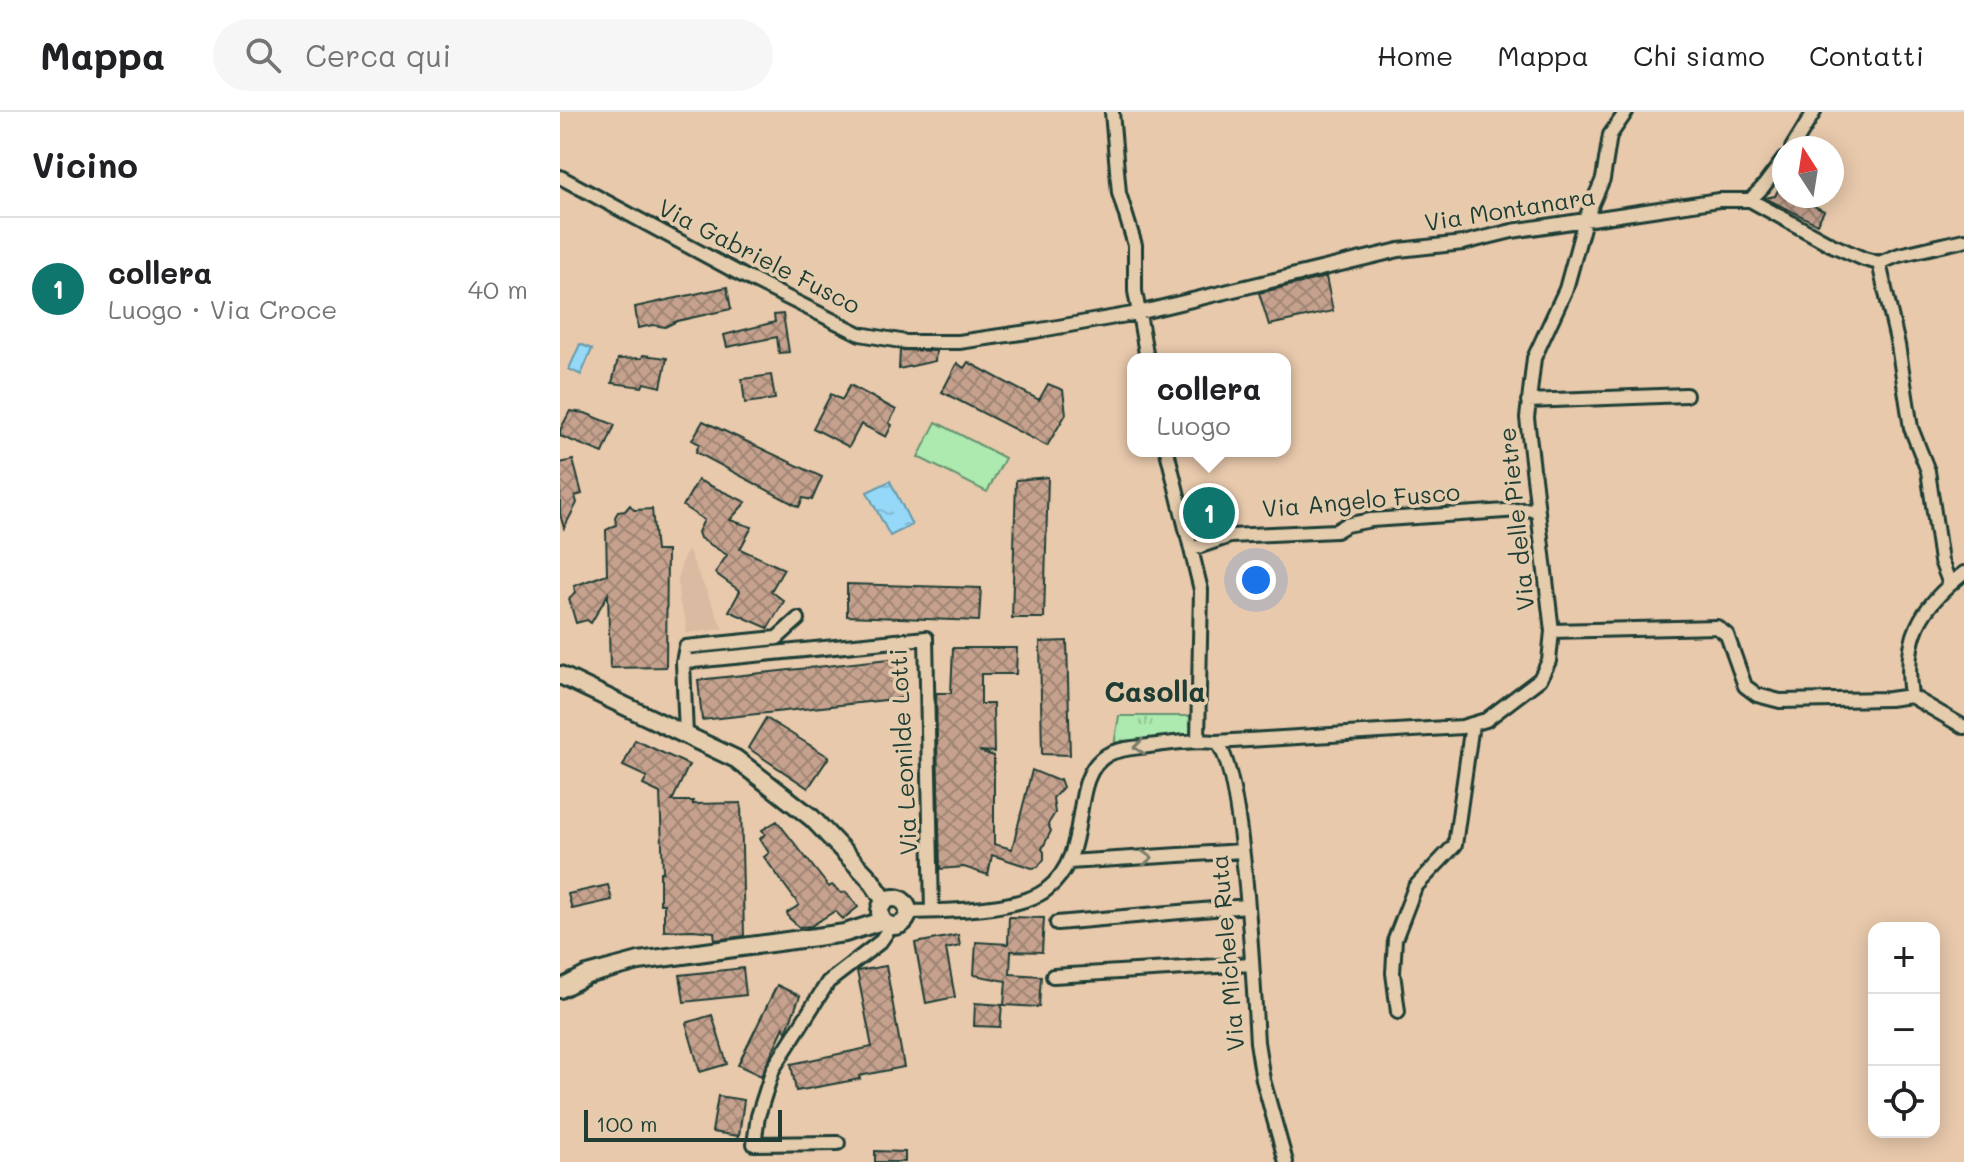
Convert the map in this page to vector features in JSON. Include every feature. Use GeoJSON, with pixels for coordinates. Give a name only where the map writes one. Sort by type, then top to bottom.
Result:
{"type":"FeatureCollection","features":[{"type":"Feature","properties":{"kind":"street"},"geometry":{"type":"LineString","coordinates":[[1112,112],[1119,193],[1135,245],[1135,291],[1146,353]]}},
{"type":"Feature","properties":{"kind":"street","name":"Via delle Pietre"},"geometry":{"type":"LineString","coordinates":[[1472,724],[1486,720],[1540,679],[1549,661],[1552,631],[1527,418],[1534,358],[1566,289],[1585,220],[1603,179],[1610,135],[1626,112]]}},
{"type":"Feature","properties":{"kind":"street"},"geometry":{"type":"LineString","coordinates":[[1799,136],[1814,112]]}},
{"type":"Feature","properties":{"kind":"street"},"geometry":{"type":"LineString","coordinates":[[1772,175],[1750,200],[1832,245],[1879,263],[1899,255],[1964,240]]}},
{"type":"Feature","properties":{"kind":"street","name":"Via Gabriele Fusco"},"geometry":{"type":"LineString","coordinates":[[560,177],[742,275],[860,334],[906,342],[959,342],[1138,313]]}},
{"type":"Feature","properties":{"kind":"street","name":"Via Montanara"},"geometry":{"type":"LineString","coordinates":[[1138,313],[1399,250],[1463,243],[1512,231],[1719,200],[1750,200]]}},
{"type":"Feature","properties":{"kind":"street"},"geometry":{"type":"LineString","coordinates":[[1879,263],[1898,345],[1911,428],[1928,471],[1941,561],[1950,584]]}},
{"type":"Feature","properties":{"kind":"street"},"geometry":{"type":"LineString","coordinates":[[1528,401],[1686,395]]}},
{"type":"Feature","properties":{"kind":"street"},"geometry":{"type":"LineString","coordinates":[[1169,457],[1202,601],[1198,740]]}},
{"type":"Feature","properties":{"kind":"street","name":"Via Angelo Fusco"},"geometry":{"type":"LineString","coordinates":[[1192,549],[1230,536],[1336,531],[1346,525],[1371,520],[1536,509]]}},
{"type":"Feature","properties":{"kind":"street"},"geometry":{"type":"LineString","coordinates":[[1911,696],[1908,662],[1910,639],[1928,610],[1964,573]]}},
{"type":"Feature","properties":{"kind":"street"},"geometry":{"type":"LineString","coordinates":[[686,735],[683,662],[686,647],[777,638],[798,619]]}},
{"type":"Feature","properties":{"kind":"street"},"geometry":{"type":"LineString","coordinates":[[1552,631],[1717,627],[1727,635],[1745,686],[1757,695],[1780,701],[1911,696],[1964,727]]}},
{"type":"Feature","properties":{"kind":"street","name":"Via Leonilde Lotti"},"geometry":{"type":"LineString","coordinates":[[683,662],[926,638],[932,911]]}},
{"type":"Feature","properties":{"kind":"street"},"geometry":{"type":"LineString","coordinates":[[560,675],[736,759],[812,818],[870,879],[885,901]]}},
{"type":"Feature","properties":{"kind":"street"},"geometry":{"type":"LineString","coordinates":[[908,912],[986,908],[1045,892],[1064,873],[1076,846],[1088,778],[1107,755],[1121,750],[1198,740],[1216,742],[1472,724],[1455,845],[1415,887],[1395,939],[1393,973],[1398,1012]]}},
{"type":"Feature","properties":{"kind":"street","name":"Via Michele Ruta"},"geometry":{"type":"LineString","coordinates":[[1216,742],[1223,748],[1237,805],[1257,1042],[1263,1080],[1286,1162]]}},
{"type":"Feature","properties":{"kind":"street"},"geometry":{"type":"LineString","coordinates":[[1069,862],[1242,851]]}},
{"type":"Feature","properties":{"kind":"street"},"geometry":{"type":"LineString","coordinates":[[560,989],[587,975],[639,961],[845,933],[887,924],[902,924],[908,912],[905,904],[898,899],[885,901],[880,908],[887,924],[880,942],[828,982],[773,1069],[764,1090],[754,1144],[838,1143]]}},
{"type":"Feature","properties":{"kind":"street"},"geometry":{"type":"LineString","coordinates":[[1057,923],[1247,906]]}},
{"type":"Feature","properties":{"kind":"street"},"geometry":{"type":"LineString","coordinates":[[1053,976],[1251,964]]}},
{"type":"Feature","properties":{"kind":"shaded area"},"geometry":{"type":"Polygon","coordinates":[[[688,550],[723,629],[686,633],[678,579],[688,550]]]}},
{"type":"Feature","properties":{"kind":"green space"},"geometry":{"type":"Polygon","coordinates":[[[936,422],[1005,458],[987,492],[918,457],[936,422]]]}},
{"type":"Feature","properties":{"kind":"green space"},"geometry":{"type":"Polygon","coordinates":[[[1119,716],[1190,716],[1191,735],[1114,745],[1119,716]]]}},
{"type":"Feature","properties":{"kind":"water"},"geometry":{"type":"Polygon","coordinates":[[[580,344],[592,349],[581,375],[569,369],[580,344]]]}},
{"type":"Feature","properties":{"kind":"water"},"geometry":{"type":"Polygon","coordinates":[[[890,481],[912,525],[890,536],[867,492],[890,481]]]}},
{"type":"Feature","properties":{"kind":"building"},"geometry":{"type":"Polygon","coordinates":[[[1785,208],[1818,208],[1824,211],[1817,224],[1785,208]]]}},
{"type":"Feature","properties":{"kind":"building"},"geometry":{"type":"Polygon","coordinates":[[[1326,277],[1333,311],[1269,325],[1259,293],[1326,277]]]}},
{"type":"Feature","properties":{"kind":"building"},"geometry":{"type":"Polygon","coordinates":[[[727,287],[731,309],[677,321],[665,327],[653,325],[638,328],[635,307],[727,287]]]}},
{"type":"Feature","properties":{"kind":"building"},"geometry":{"type":"Polygon","coordinates":[[[783,314],[789,352],[779,353],[777,337],[727,347],[724,335],[775,322],[774,315],[783,314]]]}},
{"type":"Feature","properties":{"kind":"building"},"geometry":{"type":"Polygon","coordinates":[[[900,350],[936,351],[935,361],[899,369],[900,350]]]}},
{"type":"Feature","properties":{"kind":"building"},"geometry":{"type":"Polygon","coordinates":[[[643,355],[667,358],[661,387],[644,383],[642,387],[612,383],[618,359],[642,358],[643,355]]]}},
{"type":"Feature","properties":{"kind":"building"},"geometry":{"type":"Polygon","coordinates":[[[968,362],[1039,400],[1048,384],[1063,390],[1066,414],[1047,446],[942,392],[957,363],[964,368],[968,362]]]}},
{"type":"Feature","properties":{"kind":"building"},"geometry":{"type":"Polygon","coordinates":[[[771,375],[775,399],[745,403],[742,379],[771,375]]]}},
{"type":"Feature","properties":{"kind":"building"},"geometry":{"type":"Polygon","coordinates":[[[850,385],[896,410],[886,437],[861,424],[849,447],[813,428],[831,394],[842,400],[850,385]]]}},
{"type":"Feature","properties":{"kind":"building"},"geometry":{"type":"Polygon","coordinates":[[[570,411],[585,413],[615,425],[603,453],[560,436],[570,411]]]}},
{"type":"Feature","properties":{"kind":"building"},"geometry":{"type":"Polygon","coordinates":[[[703,421],[822,477],[812,500],[803,498],[799,507],[696,452],[699,444],[692,440],[703,421]]]}},
{"type":"Feature","properties":{"kind":"building"},"geometry":{"type":"Polygon","coordinates":[[[573,460],[582,494],[575,496],[577,503],[564,528],[560,514],[560,463],[573,460]]]}},
{"type":"Feature","properties":{"kind":"building"},"geometry":{"type":"Polygon","coordinates":[[[1048,477],[1044,618],[1012,618],[1016,480],[1048,477]]]}},
{"type":"Feature","properties":{"kind":"building"},"geometry":{"type":"Polygon","coordinates":[[[698,480],[746,502],[730,520],[752,527],[740,549],[784,569],[771,591],[784,601],[768,628],[729,611],[740,591],[715,573],[727,555],[700,538],[698,532],[704,520],[683,506],[698,480]]]}},
{"type":"Feature","properties":{"kind":"building"},"geometry":{"type":"Polygon","coordinates":[[[630,505],[634,510],[652,509],[656,551],[667,551],[666,667],[610,668],[608,594],[591,623],[587,620],[576,623],[569,599],[575,592],[574,586],[607,574],[606,530],[616,525],[618,512],[625,511],[630,505]]]}},
{"type":"Feature","properties":{"kind":"building"},"geometry":{"type":"Polygon","coordinates":[[[847,584],[981,588],[979,621],[847,616],[847,584]]]}},
{"type":"Feature","properties":{"kind":"building"},"geometry":{"type":"Polygon","coordinates":[[[1067,641],[1070,755],[1042,754],[1040,642],[1067,641]]]}},
{"type":"Feature","properties":{"kind":"building"},"geometry":{"type":"Polygon","coordinates":[[[953,648],[1017,648],[1016,674],[981,674],[981,704],[993,704],[994,752],[979,751],[994,756],[994,844],[1012,849],[1032,770],[1060,779],[1063,787],[1053,798],[1055,813],[1048,824],[1051,831],[1042,849],[1044,859],[1038,867],[1032,868],[992,855],[988,875],[964,867],[940,869],[936,693],[951,693],[953,648]]]}},
{"type":"Feature","properties":{"kind":"building"},"geometry":{"type":"Polygon","coordinates":[[[898,658],[903,698],[702,720],[698,680],[898,658]]]}},
{"type":"Feature","properties":{"kind":"building"},"geometry":{"type":"Polygon","coordinates":[[[766,718],[829,757],[808,788],[748,748],[766,718]]]}},
{"type":"Feature","properties":{"kind":"building"},"geometry":{"type":"Polygon","coordinates":[[[635,740],[689,765],[672,801],[741,803],[744,936],[715,940],[714,932],[664,931],[664,904],[660,904],[660,872],[663,872],[660,793],[643,785],[647,777],[623,766],[635,740]]]}},
{"type":"Feature","properties":{"kind":"building"},"geometry":{"type":"Polygon","coordinates":[[[777,821],[829,887],[832,885],[841,893],[846,892],[858,907],[843,919],[835,911],[811,926],[799,927],[789,918],[787,913],[799,905],[764,857],[769,853],[760,839],[765,834],[762,830],[777,821]]]}},
{"type":"Feature","properties":{"kind":"building"},"geometry":{"type":"Polygon","coordinates":[[[608,885],[612,900],[572,909],[568,894],[608,885]]]}},
{"type":"Feature","properties":{"kind":"building"},"geometry":{"type":"Polygon","coordinates":[[[1009,917],[1044,918],[1042,952],[1011,951],[1010,974],[1041,976],[1039,1007],[1004,1005],[1006,981],[974,975],[976,942],[1008,944],[1009,917]]]}},
{"type":"Feature","properties":{"kind":"building"},"geometry":{"type":"Polygon","coordinates":[[[958,935],[960,946],[946,949],[955,997],[926,1003],[915,943],[958,935]]]}},
{"type":"Feature","properties":{"kind":"building"},"geometry":{"type":"Polygon","coordinates":[[[886,966],[904,1067],[796,1091],[791,1064],[872,1047],[857,971],[886,966]]]}},
{"type":"Feature","properties":{"kind":"building"},"geometry":{"type":"Polygon","coordinates":[[[743,968],[746,995],[684,1002],[680,975],[743,968]]]}},
{"type":"Feature","properties":{"kind":"building"},"geometry":{"type":"Polygon","coordinates":[[[777,985],[800,996],[786,1032],[784,1027],[761,1076],[738,1065],[777,985]]]}},
{"type":"Feature","properties":{"kind":"building"},"geometry":{"type":"Polygon","coordinates":[[[975,1003],[1002,1005],[1000,1027],[974,1026],[975,1003]]]}},
{"type":"Feature","properties":{"kind":"building"},"geometry":{"type":"Polygon","coordinates":[[[712,1015],[727,1064],[700,1072],[686,1023],[712,1015]]]}},
{"type":"Feature","properties":{"kind":"building"},"geometry":{"type":"Polygon","coordinates":[[[718,1096],[744,1100],[739,1136],[712,1132],[718,1096]]]}},
{"type":"Feature","properties":{"kind":"building"},"geometry":{"type":"Polygon","coordinates":[[[875,1151],[905,1152],[905,1162],[875,1162],[875,1151]]]}},
{"type":"Feature","properties":{"kind":"place","name":"collera"},"geometry":{"type":"Point","coordinates":[1209,513]}},
{"type":"Feature","properties":{"kind":"district","name":"Casolla"},"geometry":{"type":"Point","coordinates":[1155,692]}}]}
